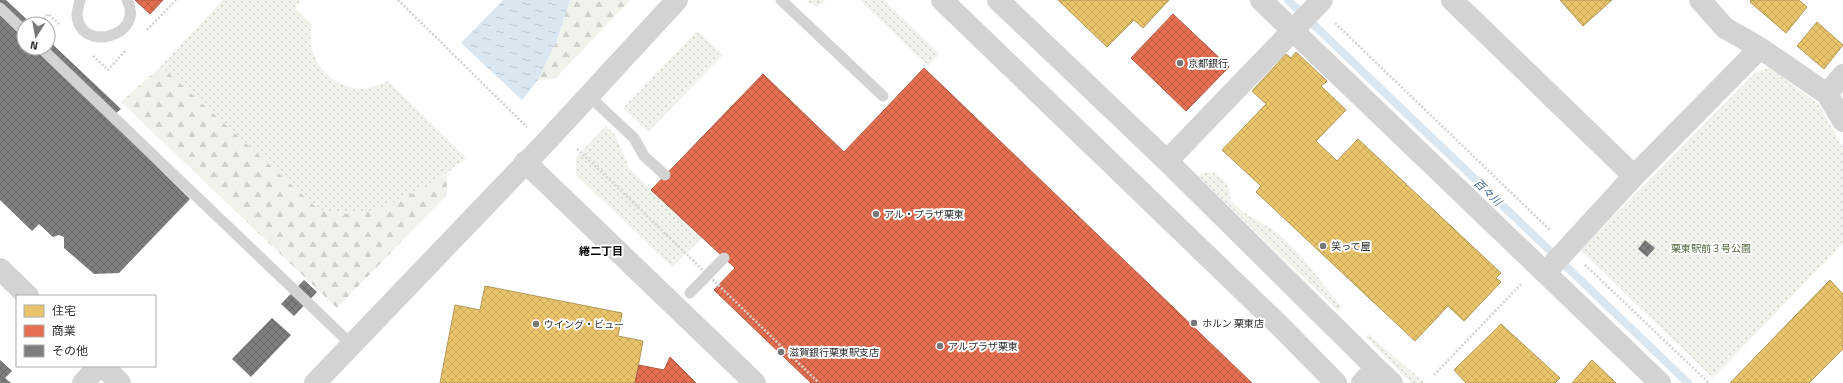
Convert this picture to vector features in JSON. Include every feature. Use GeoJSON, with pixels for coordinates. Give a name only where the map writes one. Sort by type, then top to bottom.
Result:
{"type":"FeatureCollection","features":[{"type":"Feature","properties":{"kind":"street"},"geometry":{"type":"LineString","coordinates":[[315,383],[589,96],[677,0]]}},
{"type":"Feature","properties":{"kind":"street"},"geometry":{"type":"LineString","coordinates":[[942,0],[1278,324],[1336,383]]}},
{"type":"Feature","properties":{"kind":"street"},"geometry":{"type":"LineString","coordinates":[[998,0],[1167,161],[1369,375],[1392,383]]}},
{"type":"Feature","properties":{"kind":"street"},"geometry":{"type":"LineString","coordinates":[[1261,0],[1309,14],[1552,262],[1660,383]]}},
{"type":"Feature","properties":{"kind":"street"},"geometry":{"type":"LineString","coordinates":[[1452,0],[1634,176]]}},
{"type":"Feature","properties":{"kind":"street"},"geometry":{"type":"LineString","coordinates":[[1700,0],[1724,28],[1760,48],[1826,94],[1843,121]]}},
{"type":"Feature","properties":{"kind":"street"},"geometry":{"type":"LineString","coordinates":[[1167,161],[1309,14]]}},
{"type":"Feature","properties":{"kind":"street"},"geometry":{"type":"LineString","coordinates":[[1552,262],[1760,48]]}},
{"type":"Feature","properties":{"kind":"street"},"geometry":{"type":"LineString","coordinates":[[1826,94],[1843,75]]}},
{"type":"Feature","properties":{"kind":"street"},"geometry":{"type":"LineString","coordinates":[[525,162],[755,383]]}},
{"type":"Feature","properties":{"kind":"street"},"geometry":{"type":"LineString","coordinates":[[0,270],[27,295]]}},
{"type":"Feature","properties":{"kind":"street"},"geometry":{"type":"LineString","coordinates":[[83,383],[98,367]]}},
{"type":"Feature","properties":{"kind":"street"},"geometry":{"type":"LineString","coordinates":[[104,367],[120,383]]}},
{"type":"Feature","properties":{"kind":"lane"},"geometry":{"type":"LineString","coordinates":[[77,2],[77,15],[79,23],[92,36],[100,38],[118,34],[124,28],[130,12],[127,0]]}},
{"type":"Feature","properties":{"kind":"lane"},"geometry":{"type":"LineString","coordinates":[[781,0],[883,96]]}},
{"type":"Feature","properties":{"kind":"lane"},"geometry":{"type":"LineString","coordinates":[[0,8],[16,23]]}},
{"type":"Feature","properties":{"kind":"lane"},"geometry":{"type":"LineString","coordinates":[[50,56],[352,345]]}},
{"type":"Feature","properties":{"kind":"lane"},"geometry":{"type":"LineString","coordinates":[[589,96],[634,138],[644,156],[665,176]]}},
{"type":"Feature","properties":{"kind":"lane"},"geometry":{"type":"LineString","coordinates":[[690,292],[724,258]]}},
{"type":"Feature","properties":{"kind":"path"},"geometry":{"type":"LineString","coordinates":[[398,0],[529,129]]}},
{"type":"Feature","properties":{"kind":"path"},"geometry":{"type":"LineString","coordinates":[[1309,14],[1552,262],[1709,383]]}},
{"type":"Feature","properties":{"kind":"path"},"geometry":{"type":"LineString","coordinates":[[577,149],[819,383]]}},
{"type":"Feature","properties":{"kind":"path"},"geometry":{"type":"LineString","coordinates":[[1434,375],[1552,262]]}},
{"type":"Feature","properties":{"kind":"green space"},"geometry":{"type":"Polygon","coordinates":[[[223,0],[301,0],[295,8],[312,25],[311,45],[318,64],[324,71],[340,83],[360,89],[369,88],[388,81],[466,158],[440,178],[411,196],[380,209],[347,214],[319,210],[161,66],[223,0]]]}},
{"type":"Feature","properties":{"kind":"green space"},"geometry":{"type":"Polygon","coordinates":[[[570,0],[630,0],[555,79],[538,80],[557,40],[570,0]]]}},
{"type":"Feature","properties":{"kind":"green space"},"geometry":{"type":"Polygon","coordinates":[[[806,0],[826,0],[817,7],[806,0]]]}},
{"type":"Feature","properties":{"kind":"green space"},"geometry":{"type":"Polygon","coordinates":[[[860,0],[884,0],[940,54],[928,66],[860,0]]]}},
{"type":"Feature","properties":{"kind":"green space"},"geometry":{"type":"Polygon","coordinates":[[[697,31],[723,55],[648,132],[623,108],[697,31]]]}},
{"type":"Feature","properties":{"kind":"green space"},"geometry":{"type":"Polygon","coordinates":[[[161,66],[319,210],[347,214],[374,210],[387,206],[424,188],[447,174],[447,195],[337,308],[121,102],[161,66]]]}},
{"type":"Feature","properties":{"kind":"green space","name":"栗東駅前３号公園"},"geometry":{"type":"Polygon","coordinates":[[[1770,68],[1818,104],[1843,147],[1843,243],[1713,378],[1580,250],[1756,72],[1770,68]]]}},
{"type":"Feature","properties":{"kind":"green space"},"geometry":{"type":"Polygon","coordinates":[[[606,126],[616,136],[629,168],[702,238],[672,267],[576,175],[576,157],[606,126]]]}},
{"type":"Feature","properties":{"kind":"green space"},"geometry":{"type":"Polygon","coordinates":[[[1213,172],[1228,187],[1230,191],[1230,200],[1235,205],[1246,214],[1277,233],[1295,249],[1341,307],[1338,311],[1198,176],[1204,173],[1213,172]]]}},
{"type":"Feature","properties":{"kind":"green space"},"geometry":{"type":"Polygon","coordinates":[[[1368,334],[1425,383],[1411,383],[1366,337],[1368,334]]]}},
{"type":"Feature","properties":{"kind":"water"},"geometry":{"type":"Polygon","coordinates":[[[503,0],[570,0],[557,40],[538,80],[522,100],[461,43],[503,0]]]}},
{"type":"Feature","properties":{"kind":"building: 住宅"},"geometry":{"type":"Polygon","coordinates":[[[1058,0],[1169,0],[1143,28],[1134,20],[1107,47],[1058,0]]]}},
{"type":"Feature","properties":{"kind":"building: 住宅"},"geometry":{"type":"Polygon","coordinates":[[[1560,0],[1612,0],[1583,26],[1560,0]]]}},
{"type":"Feature","properties":{"kind":"building: 住宅"},"geometry":{"type":"Polygon","coordinates":[[[1751,0],[1799,0],[1807,7],[1786,33],[1750,2],[1751,0]]]}},
{"type":"Feature","properties":{"kind":"building: 住宅"},"geometry":{"type":"Polygon","coordinates":[[[1817,22],[1843,45],[1824,69],[1797,46],[1817,22]]]}},
{"type":"Feature","properties":{"kind":"building: 住宅"},"geometry":{"type":"Polygon","coordinates":[[[1296,52],[1327,81],[1321,86],[1346,110],[1316,141],[1337,161],[1358,139],[1501,273],[1496,278],[1501,282],[1464,321],[1448,306],[1415,341],[1256,192],[1261,186],[1222,150],[1266,104],[1252,91],[1286,54],[1291,58],[1296,52]]]}},
{"type":"Feature","properties":{"kind":"building: 住宅"},"geometry":{"type":"Polygon","coordinates":[[[1830,280],[1843,294],[1843,349],[1809,383],[1730,383],[1830,280]]]}},
{"type":"Feature","properties":{"kind":"building: 住宅","name":"ウイング・ビュー"},"geometry":{"type":"Polygon","coordinates":[[[485,286],[622,313],[618,336],[643,341],[635,383],[440,383],[455,305],[480,310],[485,286]]]}},
{"type":"Feature","properties":{"kind":"building: 住宅"},"geometry":{"type":"Polygon","coordinates":[[[1501,324],[1560,378],[1555,383],[1466,383],[1454,370],[1501,324]]]}},
{"type":"Feature","properties":{"kind":"building: 住宅"},"geometry":{"type":"Polygon","coordinates":[[[1592,360],[1616,383],[1572,383],[1592,360]]]}},
{"type":"Feature","properties":{"kind":"building: 商業"},"geometry":{"type":"Polygon","coordinates":[[[135,0],[163,0],[150,14],[135,0]]]}},
{"type":"Feature","properties":{"kind":"building: 商業","name":"京都銀行"},"geometry":{"type":"Polygon","coordinates":[[[1173,14],[1229,67],[1186,111],[1131,58],[1173,14]]]}},
{"type":"Feature","properties":{"kind":"building: 商業","name":"アル・プラザ栗東"},"geometry":{"type":"Polygon","coordinates":[[[924,68],[1252,383],[811,383],[714,290],[735,268],[651,190],[763,74],[844,152],[924,68]]]}},
{"type":"Feature","properties":{"kind":"building: 商業"},"geometry":{"type":"Polygon","coordinates":[[[670,357],[696,383],[635,383],[639,365],[664,370],[670,357]]]}},
{"type":"Feature","properties":{"kind":"building: その他"},"geometry":{"type":"Polygon","coordinates":[[[0,0],[6,0],[23,16],[16,16],[16,56],[56,56],[56,48],[121,109],[109,119],[190,199],[119,273],[94,274],[64,248],[64,237],[59,235],[53,237],[39,224],[32,231],[0,200],[0,0]]]}},
{"type":"Feature","properties":{"kind":"building: その他"},"geometry":{"type":"Polygon","coordinates":[[[1645,240],[1655,248],[1647,257],[1638,249],[1645,240]]]}},
{"type":"Feature","properties":{"kind":"building: その他"},"geometry":{"type":"Polygon","coordinates":[[[304,280],[317,292],[294,316],[281,304],[304,280]]]}},
{"type":"Feature","properties":{"kind":"building: その他"},"geometry":{"type":"Polygon","coordinates":[[[272,318],[291,335],[251,377],[232,359],[272,318]]]}},
{"type":"Feature","properties":{"kind":"building: その他"},"geometry":{"type":"Polygon","coordinates":[[[0,360],[12,371],[5,378],[11,383],[0,383],[0,360]]]}},
{"type":"Feature","properties":{"kind":"waterway","name":"百々川"},"geometry":{"type":"LineString","coordinates":[[1288,0],[1688,383]]}},
{"type":"Feature","properties":{"kind":"place","name":"京都銀行"},"geometry":{"type":"Point","coordinates":[1180,63]}},
{"type":"Feature","properties":{"kind":"place","name":"アル・プラザ栗東"},"geometry":{"type":"Point","coordinates":[876,214]}},
{"type":"Feature","properties":{"kind":"place","name":"笑って屋"},"geometry":{"type":"Point","coordinates":[1323,246]}},
{"type":"Feature","properties":{"kind":"place","name":"ホルン 栗東店"},"geometry":{"type":"Point","coordinates":[1194,323]}},
{"type":"Feature","properties":{"kind":"place","name":"ウイング・ビュー"},"geometry":{"type":"Point","coordinates":[536,324]}},
{"type":"Feature","properties":{"kind":"place","name":"アルプラザ栗東"},"geometry":{"type":"Point","coordinates":[940,346]}},
{"type":"Feature","properties":{"kind":"place","name":"滋賀銀行栗東駅支店"},"geometry":{"type":"Point","coordinates":[781,352]}},
{"type":"Feature","properties":{"kind":"district","name":"綣二丁目"},"geometry":{"type":"Point","coordinates":[601,251]}}]}
